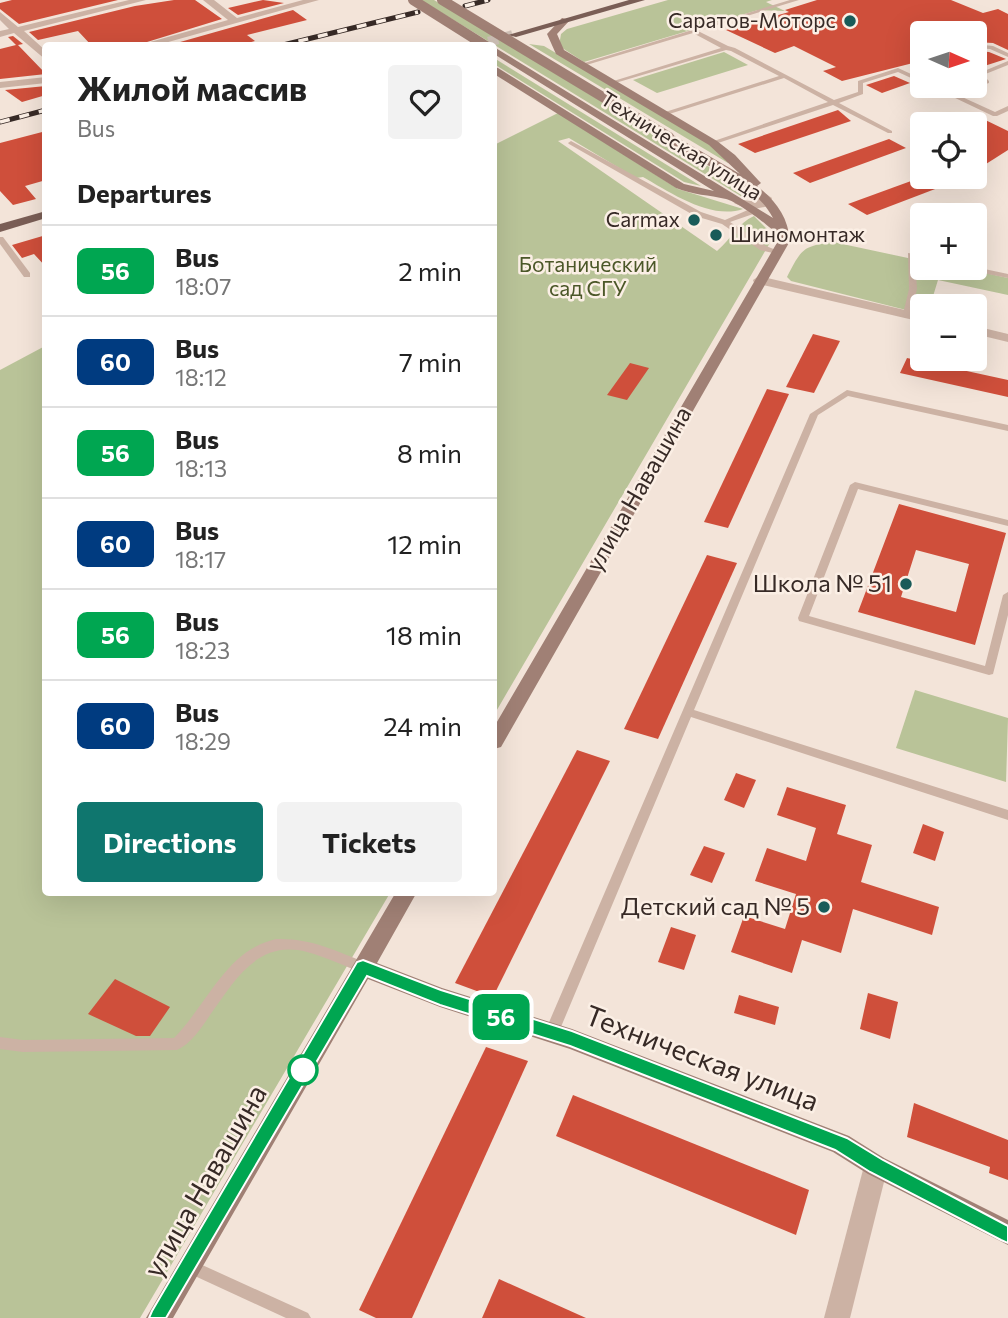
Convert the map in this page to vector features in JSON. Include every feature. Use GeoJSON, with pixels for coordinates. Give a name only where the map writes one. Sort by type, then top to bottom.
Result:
{"type":"FeatureCollection","features":[{"type":"Feature","properties":{"kind":"main road"},"geometry":{"type":"LineString","coordinates":[[413,0],[480,42]]}},
{"type":"Feature","properties":{"kind":"main road","name":"Техническая улица"},"geometry":{"type":"LineString","coordinates":[[442,0],[765,196],[782,218],[785,236]]}},
{"type":"Feature","properties":{"kind":"main road"},"geometry":{"type":"LineString","coordinates":[[513,35],[640,0]]}},
{"type":"Feature","properties":{"kind":"main road"},"geometry":{"type":"LineString","coordinates":[[565,20],[552,34],[552,40],[559,52],[713,143],[738,164],[765,196]]}},
{"type":"Feature","properties":{"kind":"main road","name":"Техническая улица"},"geometry":{"type":"LineString","coordinates":[[497,52],[773,223],[785,236]]}},
{"type":"Feature","properties":{"kind":"main road"},"geometry":{"type":"LineString","coordinates":[[497,72],[680,186],[735,201]]}},
{"type":"Feature","properties":{"kind":"main road"},"geometry":{"type":"LineString","coordinates":[[0,228],[42,215]]}},
{"type":"Feature","properties":{"kind":"main road","name":"улица Навашина"},"geometry":{"type":"LineString","coordinates":[[497,737],[785,236]]}},
{"type":"Feature","properties":{"kind":"main road","name":"улица Навашина"},"geometry":{"type":"LineString","coordinates":[[159,1318],[405,896]]}},
{"type":"Feature","properties":{"kind":"main road","name":"Техническая улица"},"geometry":{"type":"LineString","coordinates":[[363,967],[440,998],[572,1039],[841,1144],[876,1166],[1008,1233]]}},
{"type":"Feature","properties":{"kind":"street"},"geometry":{"type":"LineString","coordinates":[[0,34],[141,0]]}},
{"type":"Feature","properties":{"kind":"street"},"geometry":{"type":"LineString","coordinates":[[208,0],[234,20]]}},
{"type":"Feature","properties":{"kind":"street"},"geometry":{"type":"LineString","coordinates":[[155,42],[314,0]]}},
{"type":"Feature","properties":{"kind":"street"},"geometry":{"type":"LineString","coordinates":[[0,15],[42,53]]}},
{"type":"Feature","properties":{"kind":"street"},"geometry":{"type":"LineString","coordinates":[[0,85],[42,80]]}},
{"type":"Feature","properties":{"kind":"street"},"geometry":{"type":"LineString","coordinates":[[735,201],[759,206],[765,204],[765,196]]}},
{"type":"Feature","properties":{"kind":"street"},"geometry":{"type":"LineString","coordinates":[[759,281],[910,315]]}},
{"type":"Feature","properties":{"kind":"street"},"geometry":{"type":"LineString","coordinates":[[987,333],[1008,338]]}},
{"type":"Feature","properties":{"kind":"street"},"geometry":{"type":"LineString","coordinates":[[837,1318],[876,1166]]}},
{"type":"Feature","properties":{"kind":"lane"},"geometry":{"type":"LineString","coordinates":[[581,65],[796,0]]}},
{"type":"Feature","properties":{"kind":"lane"},"geometry":{"type":"LineString","coordinates":[[695,32],[890,132]]}},
{"type":"Feature","properties":{"kind":"lane"},"geometry":{"type":"LineString","coordinates":[[987,47],[1008,55]]}},
{"type":"Feature","properties":{"kind":"lane"},"geometry":{"type":"LineString","coordinates":[[610,83],[726,48]]}},
{"type":"Feature","properties":{"kind":"lane"},"geometry":{"type":"LineString","coordinates":[[987,72],[1008,63]]}},
{"type":"Feature","properties":{"kind":"lane"},"geometry":{"type":"LineString","coordinates":[[713,143],[861,93],[860,82],[898,70],[910,76]]}},
{"type":"Feature","properties":{"kind":"lane"},"geometry":{"type":"LineString","coordinates":[[906,74],[910,73]]}},
{"type":"Feature","properties":{"kind":"lane"},"geometry":{"type":"LineString","coordinates":[[664,114],[785,76]]}},
{"type":"Feature","properties":{"kind":"lane"},"geometry":{"type":"LineString","coordinates":[[959,98],[995,115],[1008,108]]}},
{"type":"Feature","properties":{"kind":"lane"},"geometry":{"type":"LineString","coordinates":[[571,143],[698,214],[725,222],[763,248],[777,252]]}},
{"type":"Feature","properties":{"kind":"lane"},"geometry":{"type":"LineString","coordinates":[[725,222],[754,211]]}},
{"type":"Feature","properties":{"kind":"lane"},"geometry":{"type":"LineString","coordinates":[[0,239],[27,275]]}},
{"type":"Feature","properties":{"kind":"lane"},"geometry":{"type":"LineString","coordinates":[[987,272],[1008,276]]}},
{"type":"Feature","properties":{"kind":"lane"},"geometry":{"type":"LineString","coordinates":[[907,314],[912,280]]}},
{"type":"Feature","properties":{"kind":"lane"},"geometry":{"type":"LineString","coordinates":[[551,1034],[814,414],[847,393],[1008,428]]}},
{"type":"Feature","properties":{"kind":"lane"},"geometry":{"type":"LineString","coordinates":[[1008,523],[855,485],[803,618],[989,671],[1008,595]]}},
{"type":"Feature","properties":{"kind":"lane"},"geometry":{"type":"LineString","coordinates":[[687,712],[1008,815]]}},
{"type":"Feature","properties":{"kind":"lane"},"geometry":{"type":"LineString","coordinates":[[0,1043],[23,1046],[177,1044],[194,1030],[235,970],[261,948],[294,943],[363,967]]}},
{"type":"Feature","properties":{"kind":"lane"},"geometry":{"type":"LineString","coordinates":[[189,1266],[303,1318]]}},
{"type":"Feature","properties":{"kind":"green space"},"geometry":{"type":"Polygon","coordinates":[[[421,0],[434,0],[749,191],[756,198],[744,198],[497,47],[497,42],[490,42],[421,0]]]}},
{"type":"Feature","properties":{"kind":"green space"},"geometry":{"type":"Polygon","coordinates":[[[668,0],[772,0],[766,2],[785,11],[758,10],[584,62],[559,46],[561,34],[567,29],[668,0]]]}},
{"type":"Feature","properties":{"kind":"green space"},"geometry":{"type":"Polygon","coordinates":[[[529,44],[544,46],[709,144],[729,160],[728,163],[529,44]]]}},
{"type":"Feature","properties":{"kind":"green space"},"geometry":{"type":"Polygon","coordinates":[[[724,52],[748,65],[657,93],[633,80],[724,52]]]}},
{"type":"Feature","properties":{"kind":"green space"},"geometry":{"type":"Polygon","coordinates":[[[497,60],[701,186],[684,182],[497,66],[497,60]]]}},
{"type":"Feature","properties":{"kind":"green space","name":"Ботанический сад СГУ"},"geometry":{"type":"Polygon","coordinates":[[[558,113],[678,189],[743,209],[718,211],[705,208],[643,177],[636,178],[569,138],[558,141],[717,251],[743,223],[754,216],[768,230],[771,241],[497,710],[497,144],[558,113]]]}},
{"type":"Feature","properties":{"kind":"green space"},"geometry":{"type":"Polygon","coordinates":[[[833,242],[910,258],[910,280],[938,280],[934,294],[910,294],[910,311],[791,281],[787,277],[800,255],[815,245],[833,242]]]}},
{"type":"Feature","properties":{"kind":"green space"},"geometry":{"type":"Polygon","coordinates":[[[987,273],[1008,278],[1008,295],[938,280],[987,280],[987,273]]]}},
{"type":"Feature","properties":{"kind":"green space"},"geometry":{"type":"Polygon","coordinates":[[[42,348],[42,896],[388,896],[140,1318],[0,1318],[0,370],[42,348]]]}},
{"type":"Feature","properties":{"kind":"green space"},"geometry":{"type":"Polygon","coordinates":[[[915,690],[1008,718],[1006,782],[896,748],[915,690]]]}},
{"type":"Feature","properties":{"kind":"building"},"geometry":{"type":"Polygon","coordinates":[[[12,0],[118,0],[19,24],[0,9],[0,3],[12,0]]]}},
{"type":"Feature","properties":{"kind":"building"},"geometry":{"type":"Polygon","coordinates":[[[195,0],[222,19],[147,42],[88,42],[78,31],[38,40],[29,32],[135,6],[195,0]]]}},
{"type":"Feature","properties":{"kind":"building"},"geometry":{"type":"Polygon","coordinates":[[[263,0],[284,3],[238,15],[228,8],[263,0]]]}},
{"type":"Feature","properties":{"kind":"building"},"geometry":{"type":"Polygon","coordinates":[[[817,0],[951,0],[983,13],[998,9],[1008,14],[1008,50],[987,43],[987,21],[910,21],[910,64],[842,81],[823,71],[836,67],[794,46],[775,53],[726,30],[789,12],[785,10],[817,0]]]}},
{"type":"Feature","properties":{"kind":"building"},"geometry":{"type":"Polygon","coordinates":[[[293,10],[307,20],[247,35],[255,41],[251,42],[180,42],[293,10]]]}},
{"type":"Feature","properties":{"kind":"building"},"geometry":{"type":"Polygon","coordinates":[[[13,36],[23,44],[18,45],[42,70],[42,74],[0,79],[0,49],[16,45],[8,37],[13,36]]]}},
{"type":"Feature","properties":{"kind":"building"},"geometry":{"type":"Polygon","coordinates":[[[987,52],[989,52],[1006,59],[987,65],[987,52]]]}},
{"type":"Feature","properties":{"kind":"building"},"geometry":{"type":"Polygon","coordinates":[[[894,76],[910,83],[882,93],[866,85],[894,76]]]}},
{"type":"Feature","properties":{"kind":"building"},"geometry":{"type":"Polygon","coordinates":[[[42,86],[42,96],[22,102],[5,90],[42,86]]]}},
{"type":"Feature","properties":{"kind":"building"},"geometry":{"type":"Polygon","coordinates":[[[838,110],[851,121],[755,153],[738,144],[838,110]]]}},
{"type":"Feature","properties":{"kind":"building"},"geometry":{"type":"Polygon","coordinates":[[[987,121],[1008,131],[1008,150],[987,163],[987,121]]]}},
{"type":"Feature","properties":{"kind":"building"},"geometry":{"type":"Polygon","coordinates":[[[42,132],[42,181],[25,186],[36,199],[13,205],[0,191],[0,143],[42,132]]]}},
{"type":"Feature","properties":{"kind":"building"},"geometry":{"type":"Polygon","coordinates":[[[889,139],[906,148],[810,183],[793,173],[889,139]]]}},
{"type":"Feature","properties":{"kind":"building"},"geometry":{"type":"Polygon","coordinates":[[[910,181],[910,189],[935,189],[867,215],[848,204],[910,181]]]}},
{"type":"Feature","properties":{"kind":"building"},"geometry":{"type":"Polygon","coordinates":[[[42,236],[42,263],[34,254],[22,258],[12,245],[42,236]]]}},
{"type":"Feature","properties":{"kind":"building"},"geometry":{"type":"Polygon","coordinates":[[[813,334],[840,341],[814,393],[786,387],[813,334]]]}},
{"type":"Feature","properties":{"kind":"building"},"geometry":{"type":"Polygon","coordinates":[[[907,358],[910,359],[910,371],[967,371],[1008,380],[1008,397],[900,373],[907,358]]]}},
{"type":"Feature","properties":{"kind":"building"},"geometry":{"type":"Polygon","coordinates":[[[630,363],[649,368],[627,400],[607,395],[630,363]]]}},
{"type":"Feature","properties":{"kind":"building"},"geometry":{"type":"Polygon","coordinates":[[[767,389],[789,394],[728,528],[704,522],[767,389]]]}},
{"type":"Feature","properties":{"kind":"building"},"geometry":{"type":"Polygon","coordinates":[[[899,504],[1006,533],[975,645],[858,612],[899,504]],[[916,550],[901,597],[956,612],[969,564],[916,550]]]}},
{"type":"Feature","properties":{"kind":"building"},"geometry":{"type":"Polygon","coordinates":[[[707,555],[737,563],[658,739],[624,729],[707,555]]]}},
{"type":"Feature","properties":{"kind":"building"},"geometry":{"type":"Polygon","coordinates":[[[577,750],[610,761],[493,997],[455,983],[577,750]]]}},
{"type":"Feature","properties":{"kind":"building"},"geometry":{"type":"Polygon","coordinates":[[[736,773],[756,780],[744,808],[724,800],[736,773]]]}},
{"type":"Feature","properties":{"kind":"building"},"geometry":{"type":"Polygon","coordinates":[[[787,787],[846,805],[837,834],[872,845],[861,882],[939,907],[932,935],[853,909],[841,953],[802,940],[792,973],[731,952],[744,916],[785,929],[796,894],[755,881],[767,848],[806,861],[816,828],[777,815],[787,787]]]}},
{"type":"Feature","properties":{"kind":"building"},"geometry":{"type":"Polygon","coordinates":[[[923,824],[944,832],[935,861],[913,853],[923,824]]]}},
{"type":"Feature","properties":{"kind":"building"},"geometry":{"type":"Polygon","coordinates":[[[704,846],[725,853],[712,883],[690,875],[704,846]]]}},
{"type":"Feature","properties":{"kind":"building"},"geometry":{"type":"Polygon","coordinates":[[[671,927],[696,935],[684,970],[658,962],[671,927]]]}},
{"type":"Feature","properties":{"kind":"building"},"geometry":{"type":"Polygon","coordinates":[[[115,979],[170,1007],[150,1036],[136,1036],[88,1014],[115,979]]]}},
{"type":"Feature","properties":{"kind":"building"},"geometry":{"type":"Polygon","coordinates":[[[868,993],[898,1002],[890,1039],[860,1029],[868,993]]]}},
{"type":"Feature","properties":{"kind":"building"},"geometry":{"type":"Polygon","coordinates":[[[739,995],[779,1007],[775,1025],[734,1013],[739,995]]]}},
{"type":"Feature","properties":{"kind":"building"},"geometry":{"type":"Polygon","coordinates":[[[486,1047],[528,1061],[412,1318],[376,1318],[359,1310],[486,1047]]]}},
{"type":"Feature","properties":{"kind":"building"},"geometry":{"type":"Polygon","coordinates":[[[573,1095],[809,1190],[796,1235],[556,1136],[573,1095]]]}},
{"type":"Feature","properties":{"kind":"building"},"geometry":{"type":"Polygon","coordinates":[[[914,1103],[1008,1140],[1008,1180],[989,1173],[990,1167],[907,1137],[914,1103]]]}},
{"type":"Feature","properties":{"kind":"building"},"geometry":{"type":"Polygon","coordinates":[[[499,1279],[586,1318],[482,1318],[499,1279]]]}},
{"type":"Feature","properties":{"kind":"tunnel"},"geometry":{"type":"LineString","coordinates":[[488,42],[513,35]]}},
{"type":"Feature","properties":{"kind":"railway"},"geometry":{"type":"LineString","coordinates":[[465,6],[488,0]]}},
{"type":"Feature","properties":{"kind":"railway"},"geometry":{"type":"LineString","coordinates":[[295,42],[418,12]]}},
{"type":"Feature","properties":{"kind":"railway"},"geometry":{"type":"LineString","coordinates":[[0,122],[42,111]]}},
{"type":"Feature","properties":{"kind":"bus line","name":"56"},"geometry":{"type":"LineString","coordinates":[[159,1318],[363,967],[440,998],[572,1039],[841,1144],[876,1166],[1008,1233]]}},
{"type":"Feature","properties":{"kind":"place","name":"Саратов-Моторс"},"geometry":{"type":"Point","coordinates":[850,21]}},
{"type":"Feature","properties":{"kind":"place","name":"Carmax"},"geometry":{"type":"Point","coordinates":[694,220]}},
{"type":"Feature","properties":{"kind":"place","name":"Шиномонтаж"},"geometry":{"type":"Point","coordinates":[716,235]}},
{"type":"Feature","properties":{"kind":"place","name":"Школа № 51"},"geometry":{"type":"Point","coordinates":[906,584]}},
{"type":"Feature","properties":{"kind":"place","name":"Детский сад № 5"},"geometry":{"type":"Point","coordinates":[824,907]}}]}
